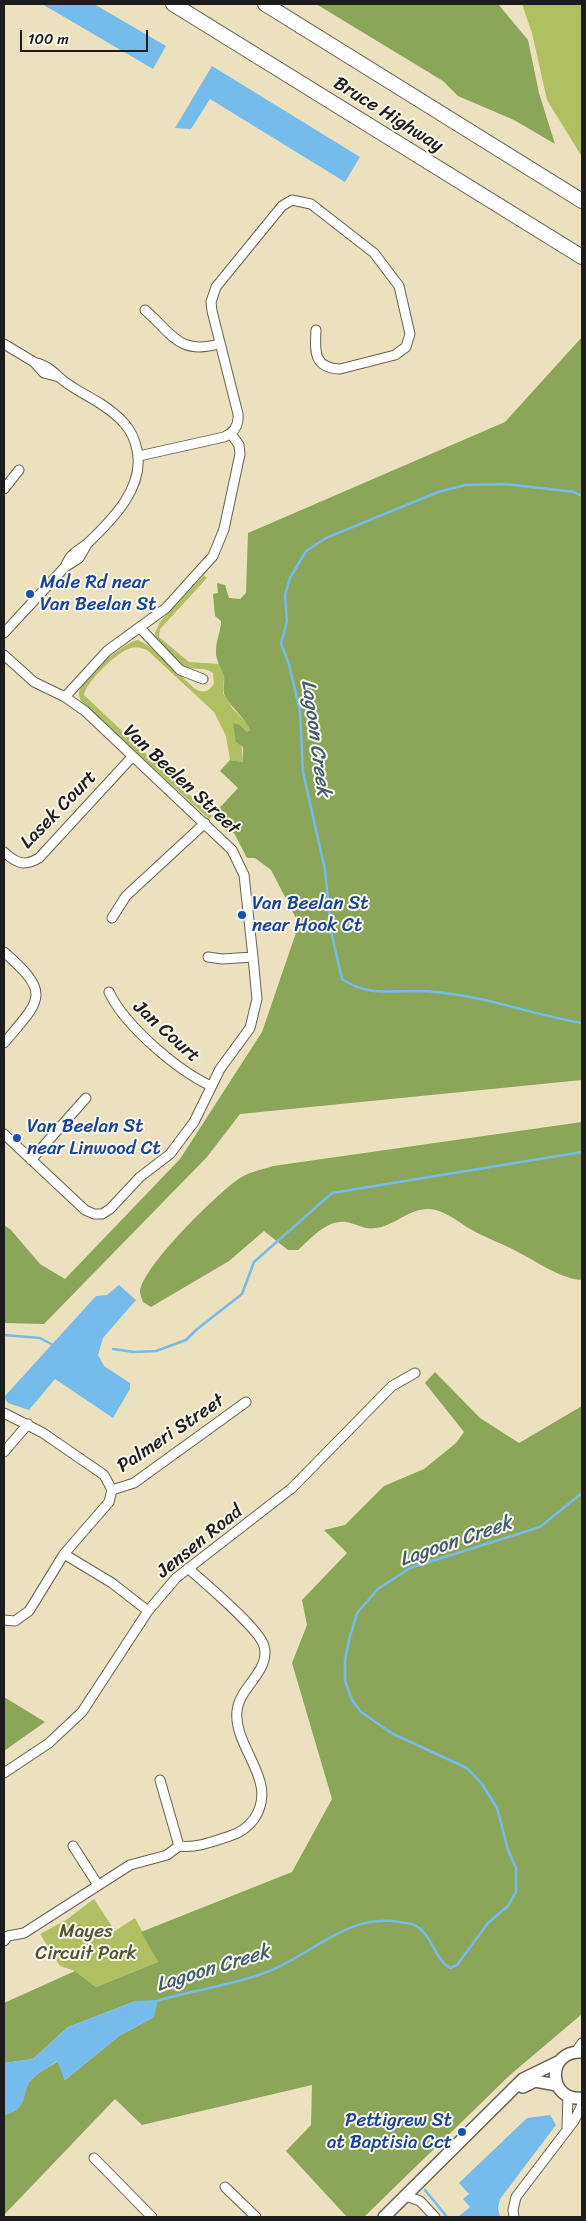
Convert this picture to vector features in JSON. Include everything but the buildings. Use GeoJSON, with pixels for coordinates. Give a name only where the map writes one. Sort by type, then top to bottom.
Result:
{"type":"FeatureCollection","features":[{"type":"Feature","properties":{"kind":"highway","name":"Bruce Highway"},"geometry":{"type":"LineString","coordinates":[[173,4],[582,257]]}},
{"type":"Feature","properties":{"kind":"highway","name":"Bruce Highway"},"geometry":{"type":"LineString","coordinates":[[265,4],[582,201]]}},
{"type":"Feature","properties":{"kind":"main road"},"geometry":{"type":"LineString","coordinates":[[384,2217],[523,2079],[558,2062],[569,2053],[580,2049]]}},
{"type":"Feature","properties":{"kind":"main road"},"geometry":{"type":"LineString","coordinates":[[558,2062],[555,2078],[557,2085],[568,2096],[582,2098]]}},
{"type":"Feature","properties":{"kind":"main road"},"geometry":{"type":"LineString","coordinates":[[514,2090],[535,2081],[557,2085]]}},
{"type":"Feature","properties":{"kind":"street"},"geometry":{"type":"LineString","coordinates":[[139,456],[210,441],[231,434],[236,426],[238,414],[219,344],[211,302],[216,286],[282,206],[292,200],[311,204],[380,259],[399,286],[410,334],[406,347],[395,355],[340,369],[333,369],[322,364],[317,358],[315,350],[316,330]]}},
{"type":"Feature","properties":{"kind":"street"},"geometry":{"type":"LineString","coordinates":[[145,310],[183,345],[198,349],[219,344]]}},
{"type":"Feature","properties":{"kind":"street"},"geometry":{"type":"LineString","coordinates":[[4,344],[34,362],[44,373],[59,377],[120,418],[135,440],[139,456],[137,480],[130,494],[87,544],[79,558],[65,567],[4,634]]}},
{"type":"Feature","properties":{"kind":"street"},"geometry":{"type":"LineString","coordinates":[[65,697],[107,651],[166,608],[206,564],[218,546],[224,529],[240,454],[239,445],[231,434]]}},
{"type":"Feature","properties":{"kind":"street"},"geometry":{"type":"LineString","coordinates":[[4,489],[19,470]]}},
{"type":"Feature","properties":{"kind":"street"},"geometry":{"type":"LineString","coordinates":[[140,628],[180,670],[203,679]]}},
{"type":"Feature","properties":{"kind":"street","name":"Van Beelen Street"},"geometry":{"type":"LineString","coordinates":[[4,655],[34,682],[65,697],[85,711],[232,850],[244,875],[256,999],[254,1015],[243,1039],[220,1069],[194,1122],[170,1154],[140,1177],[102,1214],[94,1214],[85,1210],[4,1134]]}},
{"type":"Feature","properties":{"kind":"street","name":"Lasek Court"},"geometry":{"type":"LineString","coordinates":[[4,852],[18,863],[25,864],[39,858],[132,756]]}},
{"type":"Feature","properties":{"kind":"street"},"geometry":{"type":"LineString","coordinates":[[112,918],[126,896],[205,823]]}},
{"type":"Feature","properties":{"kind":"street"},"geometry":{"type":"LineString","coordinates":[[4,952],[34,981],[37,997],[31,1011],[4,1043]]}},
{"type":"Feature","properties":{"kind":"street"},"geometry":{"type":"LineString","coordinates":[[208,957],[222,959],[253,957]]}},
{"type":"Feature","properties":{"kind":"street","name":"Jan Court"},"geometry":{"type":"LineString","coordinates":[[109,992],[121,1014],[149,1040],[183,1071],[211,1086]]}},
{"type":"Feature","properties":{"kind":"street"},"geometry":{"type":"LineString","coordinates":[[32,1160],[86,1098]]}},
{"type":"Feature","properties":{"kind":"street","name":"Jensen Road"},"geometry":{"type":"LineString","coordinates":[[4,1773],[55,1738],[82,1712],[148,1611],[188,1568],[292,1488],[392,1386],[415,1373]]}},
{"type":"Feature","properties":{"kind":"street","name":"Palmeri Street"},"geometry":{"type":"LineString","coordinates":[[112,1490],[134,1483],[246,1402]]}},
{"type":"Feature","properties":{"kind":"street"},"geometry":{"type":"LineString","coordinates":[[4,1413],[28,1424],[104,1475],[112,1490],[107,1506],[64,1554],[29,1610],[15,1621],[4,1620]]}},
{"type":"Feature","properties":{"kind":"street"},"geometry":{"type":"LineString","coordinates":[[4,1452],[28,1424]]}},
{"type":"Feature","properties":{"kind":"street"},"geometry":{"type":"LineString","coordinates":[[64,1554],[112,1583],[148,1611]]}},
{"type":"Feature","properties":{"kind":"street"},"geometry":{"type":"LineString","coordinates":[[5,1935],[24,1933],[130,1865],[167,1855],[178,1846],[192,1848],[236,1834],[251,1823],[260,1806],[262,1796],[258,1773],[240,1730],[237,1712],[240,1697],[262,1665],[265,1648],[257,1633],[188,1568]]}},
{"type":"Feature","properties":{"kind":"street"},"geometry":{"type":"LineString","coordinates":[[160,1780],[178,1846]]}},
{"type":"Feature","properties":{"kind":"street"},"geometry":{"type":"LineString","coordinates":[[73,1846],[98,1885]]}},
{"type":"Feature","properties":{"kind":"street"},"geometry":{"type":"LineString","coordinates":[[567,2127],[568,2096]]}},
{"type":"Feature","properties":{"kind":"street"},"geometry":{"type":"LineString","coordinates":[[514,2217],[513,2210],[516,2197],[567,2127],[574,2121],[582,2105]]}},
{"type":"Feature","properties":{"kind":"street"},"geometry":{"type":"LineString","coordinates":[[94,2158],[152,2217]]}},
{"type":"Feature","properties":{"kind":"street"},"geometry":{"type":"LineString","coordinates":[[225,2187],[256,2217]]}},
{"type":"Feature","properties":{"kind":"street"},"geometry":{"type":"LineString","coordinates":[[406,2196],[420,2201],[435,2217]]}},
{"type":"Feature","properties":{"kind":"green space"},"geometry":{"type":"Polygon","coordinates":[[[316,4],[498,4],[528,40],[539,93],[555,144],[514,120],[458,96],[443,81],[316,4]]]}},
{"type":"Feature","properties":{"kind":"green space"},"geometry":{"type":"Polygon","coordinates":[[[522,4],[582,4],[582,157],[547,100],[532,33],[522,4]]]}},
{"type":"Feature","properties":{"kind":"green space"},"geometry":{"type":"Polygon","coordinates":[[[582,337],[582,1080],[240,1114],[207,1157],[44,1324],[4,1323],[4,1225],[11,1230],[40,1264],[65,1279],[180,1159],[262,1032],[299,924],[271,870],[255,858],[247,858],[234,833],[227,831],[212,816],[238,788],[220,771],[230,760],[243,762],[243,747],[236,742],[233,723],[240,725],[247,732],[250,730],[224,694],[224,677],[216,654],[221,621],[215,616],[213,594],[218,593],[217,583],[225,585],[229,598],[240,599],[246,593],[248,533],[505,422],[582,337]]]}},
{"type":"Feature","properties":{"kind":"green space"},"geometry":{"type":"Polygon","coordinates":[[[204,575],[207,578],[160,629],[159,637],[189,662],[220,664],[224,678],[223,693],[233,709],[247,723],[250,730],[247,732],[240,725],[243,762],[230,760],[226,736],[214,712],[147,650],[133,647],[118,655],[96,675],[84,695],[212,816],[209,819],[84,704],[79,694],[81,687],[94,671],[113,654],[131,642],[138,640],[149,646],[194,688],[203,691],[210,689],[214,684],[213,673],[205,669],[190,668],[179,663],[159,644],[155,633],[160,622],[204,575]]]}},
{"type":"Feature","properties":{"kind":"green space"},"geometry":{"type":"Polygon","coordinates":[[[582,1122],[582,1278],[580,1280],[556,1273],[476,1232],[446,1214],[435,1210],[422,1209],[383,1227],[365,1228],[346,1222],[332,1224],[320,1231],[298,1250],[288,1250],[264,1231],[229,1261],[151,1307],[143,1302],[140,1291],[144,1279],[167,1249],[213,1200],[241,1177],[250,1173],[273,1166],[582,1122]]]}},
{"type":"Feature","properties":{"kind":"green space"},"geometry":{"type":"Polygon","coordinates":[[[435,1372],[480,1418],[519,1443],[582,1406],[582,2014],[510,2075],[364,2217],[347,2217],[286,2151],[311,2125],[312,2085],[142,2125],[115,2099],[4,2215],[4,2115],[18,2108],[31,2080],[41,2072],[58,2061],[65,2080],[119,2036],[154,2017],[136,2001],[68,2027],[33,2059],[4,2063],[4,2003],[75,1971],[96,1987],[158,1962],[141,1932],[292,1872],[332,1799],[292,1663],[307,1625],[302,1600],[347,1553],[324,1530],[345,1525],[384,1486],[424,1469],[456,1443],[464,1432],[425,1383],[435,1372]]]}},
{"type":"Feature","properties":{"kind":"green space"},"geometry":{"type":"Polygon","coordinates":[[[4,1697],[45,1722],[4,1751],[4,1697]]]}},
{"type":"Feature","properties":{"kind":"green space","name":"Mayes Circuit Park"},"geometry":{"type":"Polygon","coordinates":[[[94,1899],[115,1931],[135,1918],[158,1962],[96,1987],[75,1971],[60,1966],[40,1934],[66,1920],[94,1899]]]}},
{"type":"Feature","properties":{"kind":"water"},"geometry":{"type":"Polygon","coordinates":[[[42,4],[94,4],[166,46],[153,69],[42,4]]]}},
{"type":"Feature","properties":{"kind":"water"},"geometry":{"type":"Polygon","coordinates":[[[212,66],[360,157],[345,182],[210,99],[191,129],[175,128],[212,66]]]}},
{"type":"Feature","properties":{"kind":"water"},"geometry":{"type":"Polygon","coordinates":[[[119,1285],[136,1300],[103,1338],[98,1355],[104,1366],[130,1383],[130,1389],[113,1418],[55,1379],[29,1410],[8,1403],[4,1397],[96,1296],[107,1295],[119,1285]]]}},
{"type":"Feature","properties":{"kind":"water"},"geometry":{"type":"Polygon","coordinates":[[[158,2000],[154,2017],[119,2036],[65,2080],[57,2061],[37,2075],[28,2085],[18,2109],[4,2115],[4,2063],[33,2059],[68,2027],[136,2001],[158,2000]]]}},
{"type":"Feature","properties":{"kind":"water"},"geometry":{"type":"Polygon","coordinates":[[[550,2115],[556,2125],[500,2199],[498,2208],[500,2217],[458,2217],[470,2207],[463,2199],[469,2194],[459,2183],[527,2118],[550,2115]]]}},
{"type":"Feature","properties":{"kind":"waterway","name":"Lagoon Creek"},"geometry":{"type":"LineString","coordinates":[[582,496],[574,492],[506,484],[465,485],[438,492],[326,538],[306,551],[290,578],[285,595],[287,621],[281,644],[289,664],[300,711],[303,772],[325,870],[331,931],[342,979],[360,988],[369,990],[437,992],[458,995],[582,1023]]}},
{"type":"Feature","properties":{"kind":"waterway"},"geometry":{"type":"LineString","coordinates":[[113,1349],[134,1352],[156,1351],[186,1340],[242,1294],[254,1262],[332,1193],[582,1152]]}},
{"type":"Feature","properties":{"kind":"waterway"},"geometry":{"type":"LineString","coordinates":[[4,1335],[40,1338],[53,1345]]}},
{"type":"Feature","properties":{"kind":"waterway","name":"Lagoon Creek"},"geometry":{"type":"LineString","coordinates":[[156,2001],[240,1981],[267,1972],[283,1965],[346,1929],[380,1921],[409,1923],[420,1929],[440,1959],[450,1968],[457,1965],[488,1923],[508,1906],[516,1892],[516,1868],[508,1850],[497,1808],[482,1784],[467,1768],[393,1734],[361,1712],[352,1700],[345,1681],[345,1660],[357,1613],[378,1589],[410,1568],[540,1527],[582,1493]]}},
{"type":"Feature","properties":{"kind":"waterway"},"geometry":{"type":"LineString","coordinates":[[425,2190],[447,2217]]}},
{"type":"Feature","properties":{"kind":"place","name":"Male Rd near Van Beelan St"},"geometry":{"type":"Point","coordinates":[30,594]}},
{"type":"Feature","properties":{"kind":"place","name":"Van Beelan St near Hook Ct"},"geometry":{"type":"Point","coordinates":[242,915]}},
{"type":"Feature","properties":{"kind":"place","name":"Van Beelan St near Linwood Ct"},"geometry":{"type":"Point","coordinates":[17,1138]}},
{"type":"Feature","properties":{"kind":"place","name":"Pettigrew St at Baptisia Cct"},"geometry":{"type":"Point","coordinates":[462,2132]}}]}
